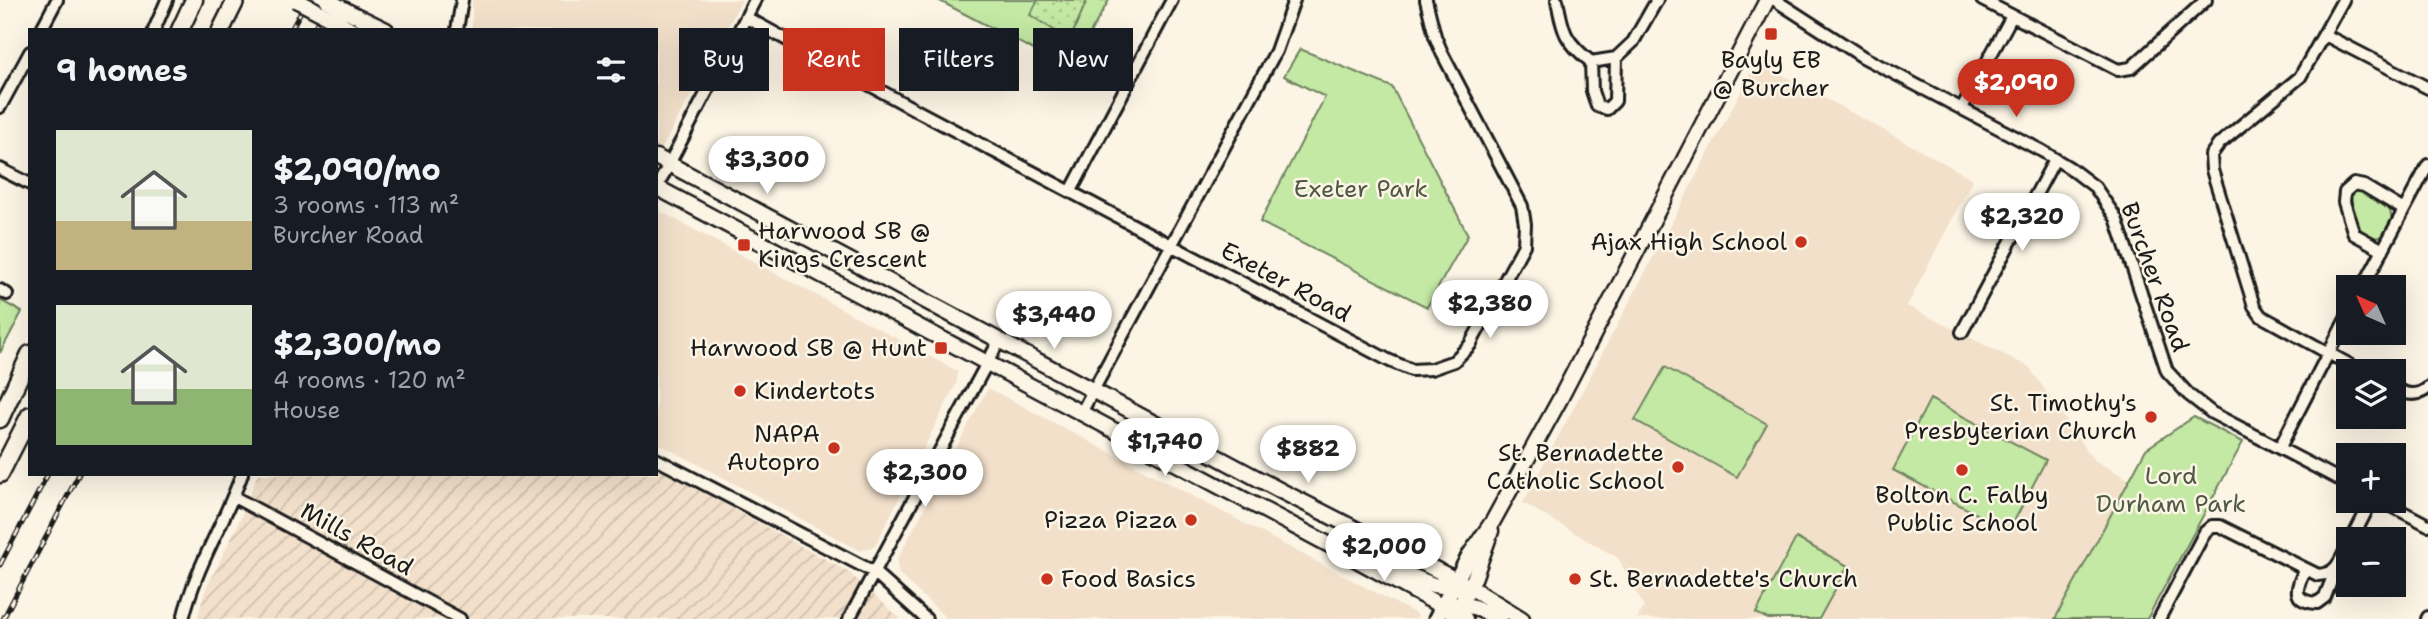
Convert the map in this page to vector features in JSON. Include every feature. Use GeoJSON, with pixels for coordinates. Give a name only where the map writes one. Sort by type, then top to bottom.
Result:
{"type":"FeatureCollection","features":[{"type":"Feature","properties":{"kind":"highway"},"geometry":{"type":"LineString","coordinates":[[181,28],[194,0]]}},
{"type":"Feature","properties":{"kind":"highway"},"geometry":{"type":"LineString","coordinates":[[222,28],[236,0]]}},
{"type":"Feature","properties":{"kind":"highway"},"geometry":{"type":"LineString","coordinates":[[0,419],[28,358]]}},
{"type":"Feature","properties":{"kind":"highway"},"geometry":{"type":"LineString","coordinates":[[0,474],[28,419]]}},
{"type":"Feature","properties":{"kind":"main road"},"geometry":{"type":"LineString","coordinates":[[296,0],[346,21],[377,28]]}},
{"type":"Feature","properties":{"kind":"main road"},"geometry":{"type":"LineString","coordinates":[[327,0],[346,21]]}},
{"type":"Feature","properties":{"kind":"main road"},"geometry":{"type":"LineString","coordinates":[[1452,614],[1469,556],[1493,522],[1560,399],[1768,0]]}},
{"type":"Feature","properties":{"kind":"main road"},"geometry":{"type":"LineString","coordinates":[[663,160],[1522,619]]}},
{"type":"Feature","properties":{"kind":"main road"},"geometry":{"type":"LineString","coordinates":[[658,188],[1326,542],[1452,614],[1474,607],[1500,619]]}},
{"type":"Feature","properties":{"kind":"main road"},"geometry":{"type":"LineString","coordinates":[[835,283],[849,261]]}},
{"type":"Feature","properties":{"kind":"main road"},"geometry":{"type":"LineString","coordinates":[[1266,512],[1283,492]]}},
{"type":"Feature","properties":{"kind":"main road"},"geometry":{"type":"LineString","coordinates":[[1326,542],[1433,585],[1459,586]]}},
{"type":"Feature","properties":{"kind":"street"},"geometry":{"type":"LineString","coordinates":[[42,28],[57,0]]}},
{"type":"Feature","properties":{"kind":"street"},"geometry":{"type":"LineString","coordinates":[[155,28],[167,0]]}},
{"type":"Feature","properties":{"kind":"street"},"geometry":{"type":"LineString","coordinates":[[457,28],[462,0]]}},
{"type":"Feature","properties":{"kind":"street"},"geometry":{"type":"LineString","coordinates":[[658,182],[663,160],[755,0]]}},
{"type":"Feature","properties":{"kind":"street"},"geometry":{"type":"LineString","coordinates":[[1071,191],[1172,0]]}},
{"type":"Feature","properties":{"kind":"street"},"geometry":{"type":"LineString","coordinates":[[1081,413],[1276,51],[1294,0]]}},
{"type":"Feature","properties":{"kind":"street","name":"Exeter Road"},"geometry":{"type":"LineString","coordinates":[[747,18],[912,108],[1412,370],[1431,369],[1454,360],[1470,345],[1524,245],[1525,224],[1522,206],[1442,53],[1426,0]]}},
{"type":"Feature","properties":{"kind":"street"},"geometry":{"type":"LineString","coordinates":[[1557,0],[1560,21],[1570,44],[1591,61],[1616,58],[1633,42],[1657,0]]}},
{"type":"Feature","properties":{"kind":"street","name":"Burcher Road"},"geometry":{"type":"LineString","coordinates":[[1775,0],[1863,57],[2055,159],[2095,187],[2116,218],[2167,371],[2189,395],[2212,413],[2336,477]]}},
{"type":"Feature","properties":{"kind":"street"},"geometry":{"type":"LineString","coordinates":[[1982,0],[2118,70],[2131,68],[2206,0]]}},
{"type":"Feature","properties":{"kind":"street"},"geometry":{"type":"LineString","coordinates":[[2338,359],[2267,321],[2254,306],[2212,170],[2211,155],[2219,144],[2300,77],[2343,0]]}},
{"type":"Feature","properties":{"kind":"street"},"geometry":{"type":"LineString","coordinates":[[1962,108],[2011,16]]}},
{"type":"Feature","properties":{"kind":"street"},"geometry":{"type":"LineString","coordinates":[[2325,35],[2428,88]]}},
{"type":"Feature","properties":{"kind":"street"},"geometry":{"type":"LineString","coordinates":[[0,107],[28,55]]}},
{"type":"Feature","properties":{"kind":"street"},"geometry":{"type":"LineString","coordinates":[[1591,61],[1592,91],[1597,106],[1607,109],[1615,101],[1616,58]]}},
{"type":"Feature","properties":{"kind":"street"},"geometry":{"type":"LineString","coordinates":[[1962,332],[2055,159]]}},
{"type":"Feature","properties":{"kind":"street"},"geometry":{"type":"LineString","coordinates":[[2369,275],[2428,165]]}},
{"type":"Feature","properties":{"kind":"street"},"geometry":{"type":"LineString","coordinates":[[0,169],[28,183]]}},
{"type":"Feature","properties":{"kind":"street"},"geometry":{"type":"LineString","coordinates":[[2383,250],[2354,234],[2344,202],[2345,192],[2354,184],[2364,186],[2404,210]]}},
{"type":"Feature","properties":{"kind":"street"},"geometry":{"type":"LineString","coordinates":[[2280,447],[2336,338]]}},
{"type":"Feature","properties":{"kind":"street"},"geometry":{"type":"LineString","coordinates":[[849,619],[999,341]]}},
{"type":"Feature","properties":{"kind":"street"},"geometry":{"type":"LineString","coordinates":[[2406,393],[2421,394],[2428,388]]}},
{"type":"Feature","properties":{"kind":"street"},"geometry":{"type":"LineString","coordinates":[[658,460],[874,572],[926,619]]}},
{"type":"Feature","properties":{"kind":"street"},"geometry":{"type":"LineString","coordinates":[[183,619],[195,578],[241,476]]}},
{"type":"Feature","properties":{"kind":"street","name":"Mills Road"},"geometry":{"type":"LineString","coordinates":[[234,497],[460,619]]}},
{"type":"Feature","properties":{"kind":"street"},"geometry":{"type":"LineString","coordinates":[[2405,513],[2428,525]]}},
{"type":"Feature","properties":{"kind":"street"},"geometry":{"type":"LineString","coordinates":[[2159,619],[2205,531],[2211,526],[2220,526],[2318,575],[2328,575],[2335,571]]}},
{"type":"Feature","properties":{"kind":"street"},"geometry":{"type":"LineString","coordinates":[[2305,569],[2297,587],[2299,596],[2305,602],[2317,603],[2325,597],[2335,571]]}},
{"type":"Feature","properties":{"kind":"shaded area"},"geometry":{"type":"Polygon","coordinates":[[[472,0],[742,0],[727,28],[679,28],[679,91],[693,91],[661,150],[658,148],[658,28],[472,28],[472,0]]]}},
{"type":"Feature","properties":{"kind":"shaded area"},"geometry":{"type":"Polygon","coordinates":[[[1757,61],[1973,179],[1907,306],[2029,367],[2094,460],[2130,480],[2055,619],[1637,619],[1644,607],[1618,558],[1523,503],[1757,61]]]}},
{"type":"Feature","properties":{"kind":"shaded area"},"geometry":{"type":"Polygon","coordinates":[[[658,210],[957,371],[957,382],[875,546],[861,551],[658,443],[658,210]]]}},
{"type":"Feature","properties":{"kind":"shaded area"},"geometry":{"type":"Polygon","coordinates":[[[988,388],[1418,615],[1416,619],[947,619],[898,573],[897,560],[988,388]]]}},
{"type":"Feature","properties":{"kind":"shaded area"},"geometry":{"type":"Polygon","coordinates":[[[658,468],[847,571],[901,619],[197,619],[205,591],[237,526],[257,476],[658,476],[658,468]]]}},
{"type":"Feature","properties":{"kind":"green space"},"geometry":{"type":"Polygon","coordinates":[[[938,0],[1109,0],[1093,28],[1033,28],[1033,50],[1019,42],[1019,28],[992,28],[938,0]]]}},
{"type":"Feature","properties":{"kind":"green space"},"geometry":{"type":"Polygon","coordinates":[[[1038,0],[1087,0],[1075,28],[1051,28],[1030,15],[1038,0]]]}},
{"type":"Feature","properties":{"kind":"green space","name":"Exeter Park"},"geometry":{"type":"Polygon","coordinates":[[[1300,49],[1392,87],[1468,235],[1427,307],[1260,222],[1325,97],[1284,76],[1300,49]]]}},
{"type":"Feature","properties":{"kind":"green space"},"geometry":{"type":"Polygon","coordinates":[[[2358,189],[2389,209],[2391,222],[2379,237],[2366,235],[2360,228],[2350,195],[2358,189]]]}},
{"type":"Feature","properties":{"kind":"green space"},"geometry":{"type":"Polygon","coordinates":[[[0,300],[22,312],[0,353],[0,300]]]}},
{"type":"Feature","properties":{"kind":"green space"},"geometry":{"type":"Polygon","coordinates":[[[1665,367],[1767,424],[1737,477],[1635,420],[1665,367]]]}},
{"type":"Feature","properties":{"kind":"green space"},"geometry":{"type":"Polygon","coordinates":[[[1930,399],[2046,460],[2009,531],[1893,470],[1930,399]]]}},
{"type":"Feature","properties":{"kind":"green space","name":"Lord Durham Park"},"geometry":{"type":"Polygon","coordinates":[[[2194,417],[2243,442],[2147,619],[2055,619],[2146,449],[2194,417]]]}},
{"type":"Feature","properties":{"kind":"green space"},"geometry":{"type":"Polygon","coordinates":[[[1796,538],[1848,566],[1819,619],[1768,619],[1756,613],[1796,538]]]}},
{"type":"Feature","properties":{"kind":"railway"},"geometry":{"type":"LineString","coordinates":[[292,28],[307,0]]}},
{"type":"Feature","properties":{"kind":"railway"},"geometry":{"type":"LineString","coordinates":[[314,28],[329,0]]}},
{"type":"Feature","properties":{"kind":"railway"},"geometry":{"type":"LineString","coordinates":[[0,565],[47,476]]}},
{"type":"Feature","properties":{"kind":"railway"},"geometry":{"type":"LineString","coordinates":[[3,619],[78,476]]}},
{"type":"Feature","properties":{"kind":"place","name":"Bayly EB @ Burcher"},"geometry":{"type":"Point","coordinates":[1771,34]}},
{"type":"Feature","properties":{"kind":"place","name":"Ajax High School"},"geometry":{"type":"Point","coordinates":[1801,242]}},
{"type":"Feature","properties":{"kind":"place","name":"Harwood SB @ Kings Crescent"},"geometry":{"type":"Point","coordinates":[744,245]}},
{"type":"Feature","properties":{"kind":"place","name":"Harwood SB @ Hunt"},"geometry":{"type":"Point","coordinates":[941,348]}},
{"type":"Feature","properties":{"kind":"place","name":"Kindertots"},"geometry":{"type":"Point","coordinates":[740,391]}},
{"type":"Feature","properties":{"kind":"place","name":"St. Timothy's Presbyterian Church"},"geometry":{"type":"Point","coordinates":[2151,417]}},
{"type":"Feature","properties":{"kind":"place","name":"NAPA Autopro"},"geometry":{"type":"Point","coordinates":[834,448]}},
{"type":"Feature","properties":{"kind":"place","name":"St. Bernadette Catholic School"},"geometry":{"type":"Point","coordinates":[1678,467]}},
{"type":"Feature","properties":{"kind":"place","name":"Bolton C. Falby Public School"},"geometry":{"type":"Point","coordinates":[1962,470]}},
{"type":"Feature","properties":{"kind":"place","name":"Pizza Pizza"},"geometry":{"type":"Point","coordinates":[1191,520]}},
{"type":"Feature","properties":{"kind":"place","name":"Food Basics"},"geometry":{"type":"Point","coordinates":[1047,579]}},
{"type":"Feature","properties":{"kind":"place","name":"St. Bernadette's Church"},"geometry":{"type":"Point","coordinates":[1575,579]}}]}
